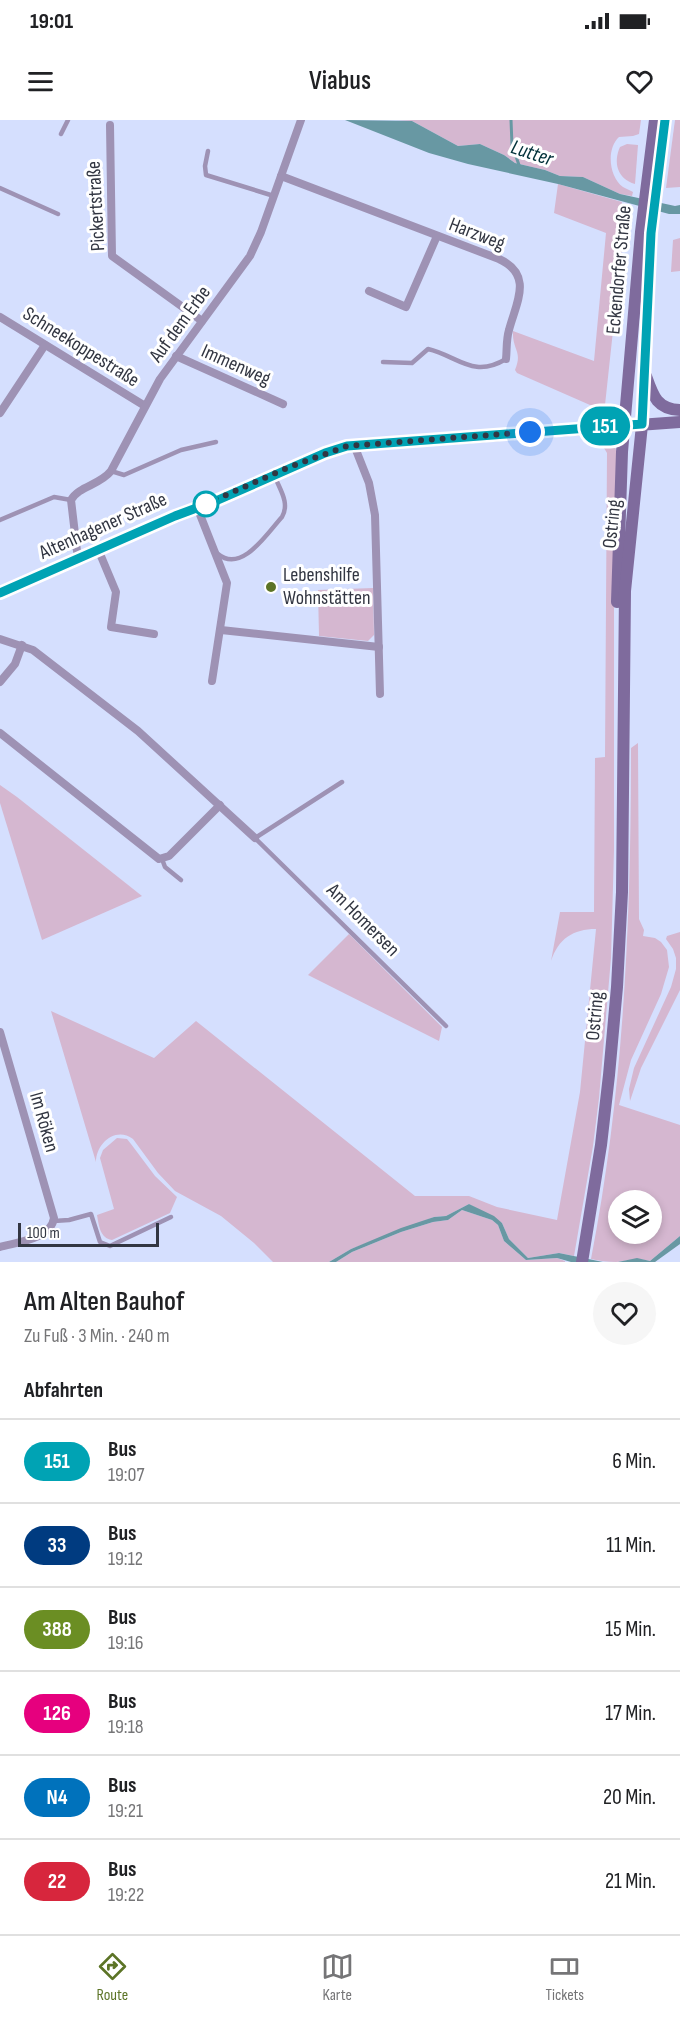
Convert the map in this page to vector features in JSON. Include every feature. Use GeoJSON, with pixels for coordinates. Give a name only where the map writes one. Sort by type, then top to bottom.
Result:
{"type":"FeatureCollection","features":[{"type":"Feature","properties":{"kind":"main road","name":"Eckendorfer Straße"},"geometry":{"type":"LineString","coordinates":[[625,425],[652,182],[655,120]]}},
{"type":"Feature","properties":{"kind":"main road","name":"Eckendorfer Straße"},"geometry":{"type":"LineString","coordinates":[[652,182],[665,120]]}},
{"type":"Feature","properties":{"kind":"main road","name":"Eckendorfer Straße"},"geometry":{"type":"LineString","coordinates":[[642,424],[646,232]]}},
{"type":"Feature","properties":{"kind":"main road"},"geometry":{"type":"LineString","coordinates":[[644,373],[658,402],[669,410],[680,410]]}},
{"type":"Feature","properties":{"kind":"main road","name":"Altenhagener Straße"},"geometry":{"type":"LineString","coordinates":[[0,593],[274,474],[325,453],[354,445],[680,422]]}},
{"type":"Feature","properties":{"kind":"main road","name":"Ostring"},"geometry":{"type":"LineString","coordinates":[[582,1262],[604,1122],[617,987],[622,892],[625,591],[642,424]]}},
{"type":"Feature","properties":{"kind":"main road","name":"Ostring"},"geometry":{"type":"LineString","coordinates":[[623,771],[618,693],[617,592],[625,425]]}},
{"type":"Feature","properties":{"kind":"street","name":"Auf dem Erbe"},"geometry":{"type":"LineString","coordinates":[[111,471],[145,406],[176,356],[250,256],[258,241],[300,120]]}},
{"type":"Feature","properties":{"kind":"street","name":"Pickertstraße"},"geometry":{"type":"LineString","coordinates":[[108,123],[112,256],[202,321]]}},
{"type":"Feature","properties":{"kind":"street","name":"Harzweg"},"geometry":{"type":"LineString","coordinates":[[281,176],[505,262],[516,273],[521,289],[507,338],[506,359]]}},
{"type":"Feature","properties":{"kind":"street"},"geometry":{"type":"LineString","coordinates":[[369,291],[406,307],[437,236]]}},
{"type":"Feature","properties":{"kind":"street","name":"Schneekoppestraße"},"geometry":{"type":"LineString","coordinates":[[0,317],[145,406]]}},
{"type":"Feature","properties":{"kind":"street"},"geometry":{"type":"LineString","coordinates":[[0,413],[45,345]]}},
{"type":"Feature","properties":{"kind":"street","name":"Immenweg"},"geometry":{"type":"LineString","coordinates":[[176,356],[283,404]]}},
{"type":"Feature","properties":{"kind":"street"},"geometry":{"type":"LineString","coordinates":[[354,445],[369,483],[374,508],[380,694]]}},
{"type":"Feature","properties":{"kind":"street"},"geometry":{"type":"LineString","coordinates":[[80,557],[77,551],[71,500],[77,492],[102,481],[111,471]]}},
{"type":"Feature","properties":{"kind":"street"},"geometry":{"type":"LineString","coordinates":[[197,507],[227,583],[212,681]]}},
{"type":"Feature","properties":{"kind":"street"},"geometry":{"type":"LineString","coordinates":[[98,549],[116,592],[111,627],[154,634]]}},
{"type":"Feature","properties":{"kind":"street"},"geometry":{"type":"LineString","coordinates":[[221,630],[379,647]]}},
{"type":"Feature","properties":{"kind":"street","name":"Am Homersen"},"geometry":{"type":"LineString","coordinates":[[0,639],[22,645],[37,653],[138,731],[255,838]]}},
{"type":"Feature","properties":{"kind":"street"},"geometry":{"type":"LineString","coordinates":[[0,682],[15,664],[22,645]]}},
{"type":"Feature","properties":{"kind":"street"},"geometry":{"type":"LineString","coordinates":[[0,732],[155,857],[162,859],[169,856],[220,805]]}},
{"type":"Feature","properties":{"kind":"street","name":"Im Röken"},"geometry":{"type":"LineString","coordinates":[[0,1032],[54,1221]]}},
{"type":"Feature","properties":{"kind":"street"},"geometry":{"type":"LineString","coordinates":[[0,1247],[44,1234],[51,1229],[54,1221]]}},
{"type":"Feature","properties":{"kind":"lane"},"geometry":{"type":"LineString","coordinates":[[61,134],[68,120]]}},
{"type":"Feature","properties":{"kind":"lane"},"geometry":{"type":"LineString","coordinates":[[208,151],[206,175],[274,196]]}},
{"type":"Feature","properties":{"kind":"lane"},"geometry":{"type":"LineString","coordinates":[[0,188],[58,214]]}},
{"type":"Feature","properties":{"kind":"lane","name":"Harzweg"},"geometry":{"type":"LineString","coordinates":[[383,362],[412,363],[428,349],[477,368],[500,363],[506,359]]}},
{"type":"Feature","properties":{"kind":"lane"},"geometry":{"type":"LineString","coordinates":[[111,471],[124,475],[181,450],[216,442]]}},
{"type":"Feature","properties":{"kind":"lane"},"geometry":{"type":"LineString","coordinates":[[215,550],[226,559],[241,558],[254,548],[282,517],[285,500],[274,474]]}},
{"type":"Feature","properties":{"kind":"lane"},"geometry":{"type":"LineString","coordinates":[[0,520],[54,497],[71,500]]}},
{"type":"Feature","properties":{"kind":"lane"},"geometry":{"type":"LineString","coordinates":[[255,838],[342,782]]}},
{"type":"Feature","properties":{"kind":"lane","name":"Am Homersen"},"geometry":{"type":"LineString","coordinates":[[255,838],[446,1026]]}},
{"type":"Feature","properties":{"kind":"lane"},"geometry":{"type":"LineString","coordinates":[[162,859],[165,867],[182,880]]}},
{"type":"Feature","properties":{"kind":"lane"},"geometry":{"type":"LineString","coordinates":[[54,1221],[69,1220],[91,1214],[100,1242],[110,1246],[171,1216]]}},
{"type":"Feature","properties":{"kind":"shaded area"},"geometry":{"type":"Polygon","coordinates":[[[345,120],[412,121],[458,146],[480,144],[515,163],[560,176],[583,177],[620,194],[675,206],[680,205],[680,214],[669,214],[558,184],[468,164],[429,153],[345,120]]]}},
{"type":"Feature","properties":{"kind":"shaded area"},"geometry":{"type":"Polygon","coordinates":[[[396,120],[641,120],[639,134],[619,137],[612,148],[611,155],[615,177],[623,187],[633,192],[632,196],[620,194],[583,177],[560,176],[515,163],[480,144],[458,146],[412,121],[396,120]]]}},
{"type":"Feature","properties":{"kind":"shaded area"},"geometry":{"type":"Polygon","coordinates":[[[675,120],[680,120],[680,187],[666,188],[675,120]]]}},
{"type":"Feature","properties":{"kind":"shaded area"},"geometry":{"type":"Polygon","coordinates":[[[627,144],[638,145],[635,184],[620,174],[617,164],[620,147],[627,144]]]}},
{"type":"Feature","properties":{"kind":"shaded area"},"geometry":{"type":"Polygon","coordinates":[[[558,184],[622,202],[624,229],[605,405],[598,407],[517,373],[515,370],[518,354],[513,331],[594,361],[606,233],[554,213],[558,184]]]}},
{"type":"Feature","properties":{"kind":"shaded area"},"geometry":{"type":"Polygon","coordinates":[[[680,238],[680,271],[671,272],[673,240],[680,238]]]}},
{"type":"Feature","properties":{"kind":"shaded area"},"geometry":{"type":"Polygon","coordinates":[[[613,442],[618,465],[614,609],[614,850],[611,958],[599,1098],[574,1256],[559,1253],[528,1258],[509,1239],[502,1223],[469,1204],[446,1216],[434,1217],[351,1249],[329,1262],[273,1262],[221,1216],[175,1191],[158,1173],[133,1139],[127,1135],[114,1136],[103,1143],[96,1162],[51,1011],[154,1058],[196,1021],[415,1196],[469,1196],[497,1207],[557,1220],[580,1092],[596,929],[574,933],[562,941],[551,961],[560,912],[594,912],[595,758],[605,757],[607,453],[601,443],[613,442]]]}},
{"type":"Feature","properties":{"kind":"shaded area"},"geometry":{"type":"Polygon","coordinates":[[[373,588],[374,635],[368,641],[319,636],[318,590],[373,588]]]}},
{"type":"Feature","properties":{"kind":"shaded area"},"geometry":{"type":"Polygon","coordinates":[[[638,743],[639,919],[644,930],[643,936],[655,938],[667,950],[669,967],[661,994],[631,1060],[619,1105],[680,1125],[680,1236],[650,1261],[636,1259],[613,1262],[591,1259],[602,1196],[618,1068],[629,876],[631,748],[638,743]]]}},
{"type":"Feature","properties":{"kind":"shaded area"},"geometry":{"type":"Polygon","coordinates":[[[0,785],[142,896],[42,940],[0,803],[0,785]]]}},
{"type":"Feature","properties":{"kind":"shaded area"},"geometry":{"type":"Polygon","coordinates":[[[680,932],[680,990],[641,1068],[630,1101],[629,1089],[634,1068],[671,987],[676,969],[673,949],[666,939],[667,936],[680,932]]]}},
{"type":"Feature","properties":{"kind":"shaded area"},"geometry":{"type":"Polygon","coordinates":[[[349,934],[442,1027],[439,1041],[308,975],[349,934]]]}},
{"type":"Feature","properties":{"kind":"shaded area"},"geometry":{"type":"Polygon","coordinates":[[[117,1138],[127,1139],[155,1176],[177,1197],[170,1213],[112,1240],[103,1234],[97,1215],[114,1209],[100,1158],[103,1150],[117,1138]]]}},
{"type":"Feature","properties":{"kind":"shaded area"},"geometry":{"type":"Polygon","coordinates":[[[469,1204],[494,1216],[502,1223],[509,1239],[528,1258],[559,1253],[603,1262],[571,1262],[557,1258],[526,1260],[504,1241],[498,1225],[492,1220],[462,1210],[448,1220],[401,1232],[352,1252],[336,1262],[329,1262],[351,1249],[401,1228],[434,1217],[446,1216],[469,1204]]]}},
{"type":"Feature","properties":{"kind":"shaded area"},"geometry":{"type":"Polygon","coordinates":[[[462,1210],[492,1220],[498,1225],[504,1241],[526,1260],[557,1258],[565,1262],[336,1262],[352,1252],[401,1232],[448,1220],[462,1210]]]}},
{"type":"Feature","properties":{"kind":"shaded area"},"geometry":{"type":"Polygon","coordinates":[[[680,1236],[680,1244],[655,1262],[618,1262],[637,1258],[650,1261],[680,1236]]]}},
{"type":"Feature","properties":{"kind":"waterway","name":"Lutter"},"geometry":{"type":"LineString","coordinates":[[511,120],[512,145],[519,165]]}},
{"type":"Feature","properties":{"kind":"bus line","name":"151"},"geometry":{"type":"LineString","coordinates":[[0,593],[274,474],[347,446],[642,424],[651,233],[665,120]]}},
{"type":"Feature","properties":{"kind":"place","name":"Lebenshilfe Wohnstätten"},"geometry":{"type":"Point","coordinates":[271,587]}},
{"type":"Feature","properties":{"kind":"route"},"geometry":{"type":"LineString","coordinates":[[206,504],[287,468],[347,446],[530,432]]}}]}
